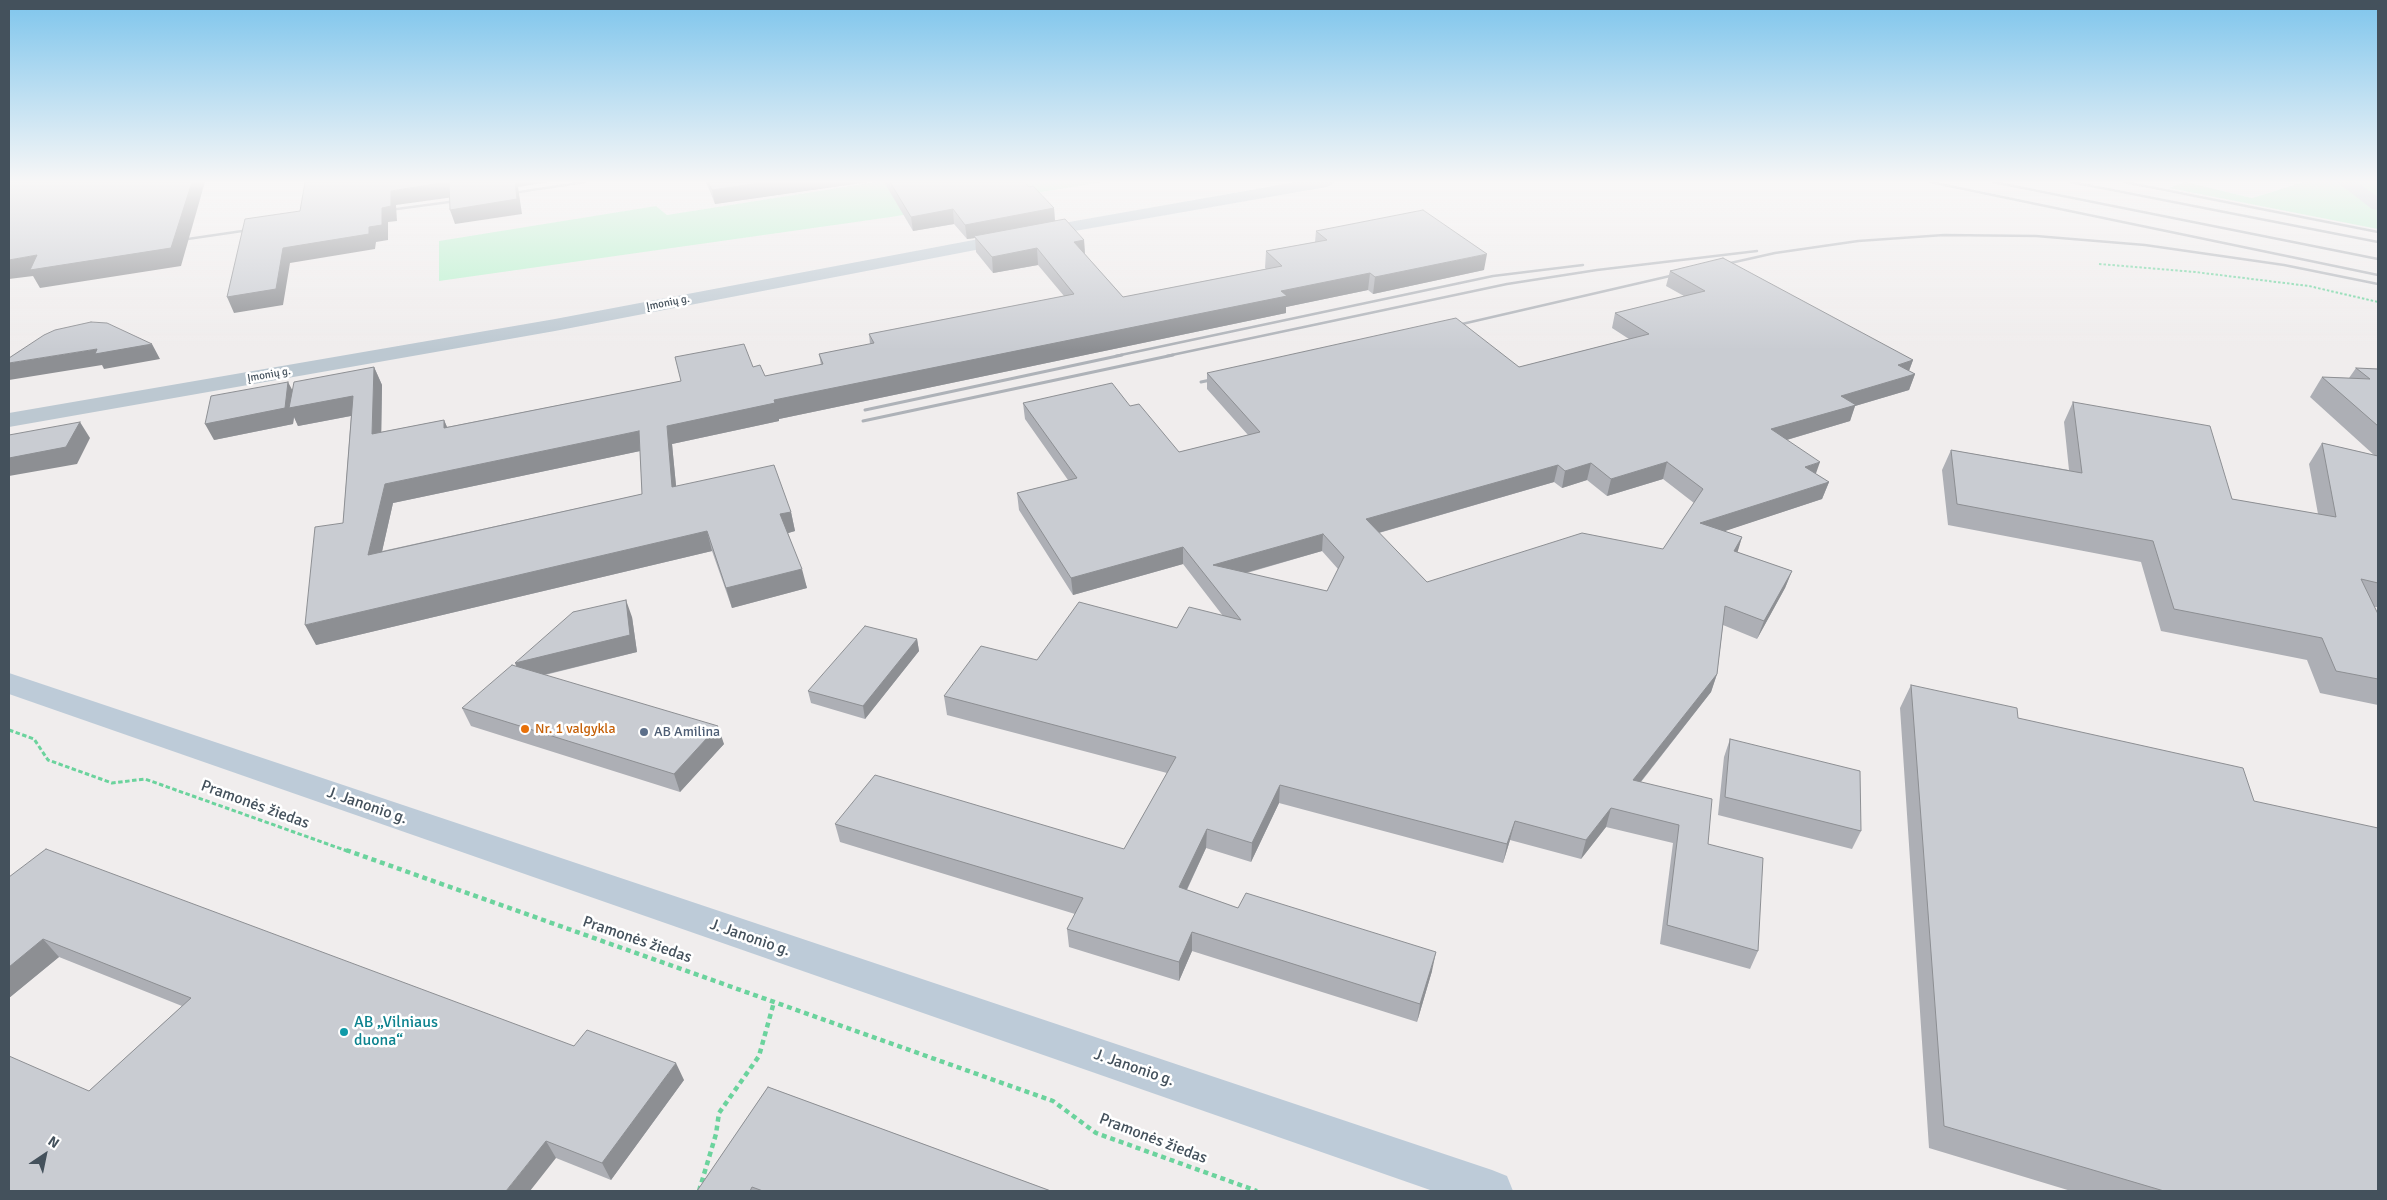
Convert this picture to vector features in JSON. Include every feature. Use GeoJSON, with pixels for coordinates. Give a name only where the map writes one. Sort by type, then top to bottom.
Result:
{"type":"FeatureCollection","features":[{"type":"Feature","properties":{"kind":"main road","name":"J. Janonio g."},"geometry":{"type":"LineString","coordinates":[[9,683],[1492,1191]]}},
{"type":"Feature","properties":{"kind":"street","name":"Įmonių g."},"geometry":{"type":"LineString","coordinates":[[9,420],[555,325],[1013,238]]}},
{"type":"Feature","properties":{"kind":"path"},"geometry":{"type":"LineString","coordinates":[[2100,264],[2194,272],[2309,286],[2378,302]]}},
{"type":"Feature","properties":{"kind":"path","name":"Pramonės žiedas"},"geometry":{"type":"LineString","coordinates":[[9,730],[34,739],[48,760],[112,783],[145,779],[1053,1101],[1096,1133],[1258,1191]]}},
{"type":"Feature","properties":{"kind":"path"},"geometry":{"type":"LineString","coordinates":[[699,1191],[716,1134],[719,1113],[759,1056],[774,1002]]}},
{"type":"Feature","properties":{"kind":"green space"},"geometry":{"type":"Polygon","coordinates":[[[458,238],[743,238],[439,281],[439,241],[458,238]]]}},
{"type":"Feature","properties":{"kind":"building"},"geometry":{"type":"Polygon","coordinates":[[[9,238],[174,238],[171,248],[30,270],[37,255],[9,260],[9,238]]]}},
{"type":"Feature","properties":{"kind":"building"},"geometry":{"type":"Polygon","coordinates":[[[241,238],[344,238],[283,248],[276,289],[227,297],[241,238]]]}},
{"type":"Feature","properties":{"kind":"building"},"geometry":{"type":"Polygon","coordinates":[[[976,238],[1082,238],[1084,240],[1074,242],[1123,297],[1282,266],[1266,251],[1327,240],[1325,238],[1464,238],[1487,254],[1375,277],[1370,273],[1281,291],[1287,296],[774,400],[775,403],[667,426],[672,487],[774,465],[791,512],[780,514],[802,569],[726,588],[707,531],[305,625],[315,527],[343,523],[353,396],[289,408],[294,382],[374,367],[372,434],[444,420],[444,428],[681,381],[675,357],[744,344],[753,367],[760,365],[765,376],[823,364],[819,354],[874,343],[869,334],[1074,294],[1037,248],[992,257],[976,238]],[[639,431],[385,484],[368,555],[642,494],[639,431]]]}},
{"type":"Feature","properties":{"kind":"building"},"geometry":{"type":"Polygon","coordinates":[[[1723,258],[1913,360],[1898,365],[1915,374],[1841,396],[1856,405],[1771,429],[1820,462],[1805,467],[1829,482],[1700,523],[1742,537],[1734,551],[1792,571],[1764,621],[1725,606],[1717,674],[1633,780],[1712,799],[1708,844],[1763,858],[1758,951],[1667,925],[1679,825],[1611,808],[1586,840],[1515,821],[1507,844],[1280,785],[1252,843],[1207,829],[1179,887],[1238,908],[1246,893],[1436,952],[1420,1004],[1192,932],[1179,962],[1067,929],[1083,898],[835,824],[875,775],[1124,849],[1176,757],[944,696],[981,646],[1037,660],[1079,602],[1177,628],[1189,607],[1241,620],[1183,547],[1071,578],[1017,493],[1077,478],[1023,403],[1112,383],[1130,406],[1139,404],[1179,452],[1260,432],[1207,373],[1456,318],[1519,367],[1649,334],[1615,313],[1705,291],[1670,271],[1723,258]],[[1667,462],[1611,479],[1591,463],[1565,471],[1558,465],[1366,519],[1427,582],[1582,533],[1663,549],[1703,489],[1667,462]],[[1323,534],[1213,565],[1327,591],[1344,557],[1323,534]]]}},
{"type":"Feature","properties":{"kind":"building"},"geometry":{"type":"Polygon","coordinates":[[[91,322],[107,323],[152,344],[95,354],[97,349],[9,363],[9,358],[44,335],[55,330],[91,322]]]}},
{"type":"Feature","properties":{"kind":"building"},"geometry":{"type":"Polygon","coordinates":[[[2356,368],[2378,369],[2378,426],[2322,377],[2370,379],[2356,368]]]}},
{"type":"Feature","properties":{"kind":"building"},"geometry":{"type":"Polygon","coordinates":[[[288,382],[285,408],[205,424],[211,396],[288,382]]]}},
{"type":"Feature","properties":{"kind":"building"},"geometry":{"type":"Polygon","coordinates":[[[2073,402],[2210,426],[2232,499],[2336,517],[2322,443],[2378,456],[2378,583],[2361,579],[2378,614],[2378,679],[2336,671],[2322,638],[2174,609],[2153,541],[1957,504],[1951,450],[2082,473],[2073,402]]]}},
{"type":"Feature","properties":{"kind":"building"},"geometry":{"type":"Polygon","coordinates":[[[80,422],[66,447],[9,458],[9,435],[80,422]]]}},
{"type":"Feature","properties":{"kind":"building"},"geometry":{"type":"Polygon","coordinates":[[[626,600],[630,635],[515,663],[573,612],[626,600]]]}},
{"type":"Feature","properties":{"kind":"building"},"geometry":{"type":"Polygon","coordinates":[[[865,626],[917,639],[863,706],[808,691],[865,626]]]}},
{"type":"Feature","properties":{"kind":"building"},"geometry":{"type":"Polygon","coordinates":[[[512,665],[718,726],[674,774],[462,708],[512,665]]]}},
{"type":"Feature","properties":{"kind":"building"},"geometry":{"type":"Polygon","coordinates":[[[1911,685],[2017,708],[2018,718],[2243,768],[2254,801],[2378,828],[2378,1191],[2164,1191],[1944,1126],[1911,685]]]}},
{"type":"Feature","properties":{"kind":"building"},"geometry":{"type":"Polygon","coordinates":[[[1730,739],[1860,771],[1861,831],[1725,797],[1730,739]]]}},
{"type":"Feature","properties":{"kind":"building","name":"AB „Vilniaus duona“"},"geometry":{"type":"Polygon","coordinates":[[[46,849],[574,1046],[587,1030],[676,1063],[602,1163],[546,1141],[506,1191],[9,1191],[9,1056],[89,1091],[191,998],[43,939],[9,967],[9,877],[46,849]]]}},
{"type":"Feature","properties":{"kind":"building"},"geometry":{"type":"Polygon","coordinates":[[[768,1087],[1051,1191],[763,1191],[752,1187],[750,1191],[697,1191],[768,1087]]]}},
{"type":"Feature","properties":{"kind":"railway"},"geometry":{"type":"LineString","coordinates":[[174,241],[194,238]]}},
{"type":"Feature","properties":{"kind":"railway"},"geometry":{"type":"LineString","coordinates":[[1717,266],[1775,253],[1858,241],[1901,238]]}},
{"type":"Feature","properties":{"kind":"railway"},"geometry":{"type":"LineString","coordinates":[[2060,238],[2145,245],[2284,265],[2378,284]]}},
{"type":"Feature","properties":{"kind":"railway"},"geometry":{"type":"LineString","coordinates":[[2200,238],[2378,275]]}},
{"type":"Feature","properties":{"kind":"railway"},"geometry":{"type":"LineString","coordinates":[[2273,238],[2378,259]]}},
{"type":"Feature","properties":{"kind":"railway"},"geometry":{"type":"LineString","coordinates":[[2358,238],[2378,242]]}},
{"type":"Feature","properties":{"kind":"railway"},"geometry":{"type":"LineString","coordinates":[[1167,356],[1507,284],[1597,270],[1757,251]]}},
{"type":"Feature","properties":{"kind":"railway"},"geometry":{"type":"LineString","coordinates":[[1116,356],[1493,276],[1583,265]]}},
{"type":"Feature","properties":{"kind":"railway"},"geometry":{"type":"LineString","coordinates":[[1449,327],[1683,273]]}},
{"type":"Feature","properties":{"kind":"railway"},"geometry":{"type":"LineString","coordinates":[[865,410],[1122,355]]}},
{"type":"Feature","properties":{"kind":"railway"},"geometry":{"type":"LineString","coordinates":[[863,421],[1173,355]]}},
{"type":"Feature","properties":{"kind":"railway"},"geometry":{"type":"LineString","coordinates":[[1201,382],[1220,378]]}},
{"type":"Feature","properties":{"kind":"place","name":"Nr. 1 valgykla"},"geometry":{"type":"Point","coordinates":[525,729]}},
{"type":"Feature","properties":{"kind":"place","name":"AB Amilina"},"geometry":{"type":"Point","coordinates":[644,732]}},
{"type":"Feature","properties":{"kind":"place","name":"AB „Vilniaus duona“"},"geometry":{"type":"Point","coordinates":[344,1032]}}]}
